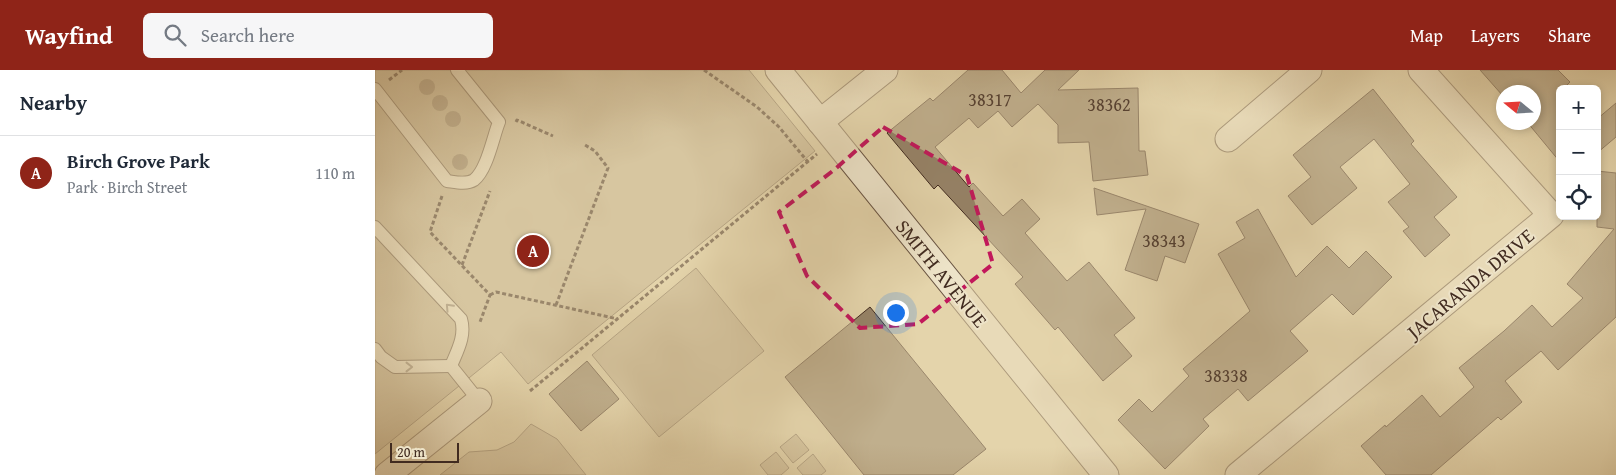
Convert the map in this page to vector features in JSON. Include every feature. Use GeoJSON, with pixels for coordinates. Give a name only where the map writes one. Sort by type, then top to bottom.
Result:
{"type":"FeatureCollection","features":[{"type":"Feature","properties":{"kind":"street","name":"SMITH AVENUE"},"geometry":{"type":"LineString","coordinates":[[778,70],[1106,475]]}},
{"type":"Feature","properties":{"kind":"street"},"geometry":{"type":"LineString","coordinates":[[820,122],[885,70]]}},
{"type":"Feature","properties":{"kind":"street"},"geometry":{"type":"LineString","coordinates":[[1228,139],[1309,70]]}},
{"type":"Feature","properties":{"kind":"street","name":"JACARANDA DRIVE"},"geometry":{"type":"LineString","coordinates":[[1238,475],[1551,215],[1421,70]]}},
{"type":"Feature","properties":{"kind":"street"},"geometry":{"type":"LineString","coordinates":[[387,475],[479,402]]}},
{"type":"Feature","properties":{"kind":"lane"},"geometry":{"type":"LineString","coordinates":[[375,89],[447,181],[461,183],[473,180],[483,168],[499,122],[457,70]]}},
{"type":"Feature","properties":{"kind":"lane"},"geometry":{"type":"LineString","coordinates":[[375,227],[461,319],[463,327],[461,338],[451,366]]}},
{"type":"Feature","properties":{"kind":"lane"},"geometry":{"type":"LineString","coordinates":[[375,349],[381,357],[395,367],[451,366]]}},
{"type":"Feature","properties":{"kind":"lane"},"geometry":{"type":"LineString","coordinates":[[451,366],[479,402]]}},
{"type":"Feature","properties":{"kind":"path"},"geometry":{"type":"LineString","coordinates":[[705,70],[757,107],[779,127],[809,162]]}},
{"type":"Feature","properties":{"kind":"path"},"geometry":{"type":"LineString","coordinates":[[530,391],[809,162],[817,154],[820,122]]}},
{"type":"Feature","properties":{"kind":"path"},"geometry":{"type":"LineString","coordinates":[[556,305],[608,168],[595,151],[585,145]]}},
{"type":"Feature","properties":{"kind":"path"},"geometry":{"type":"LineString","coordinates":[[447,181],[430,232],[490,295]]}},
{"type":"Feature","properties":{"kind":"path"},"geometry":{"type":"LineString","coordinates":[[478,327],[490,295],[496,292],[618,318]]}},
{"type":"Feature","properties":{"kind":"highlighted area"},"geometry":{"type":"Polygon","coordinates":[[[883,127],[967,176],[993,264],[918,324],[860,328],[807,276],[779,212],[834,170],[883,127]]]}},
{"type":"Feature","properties":{"kind":"shaded area"},"geometry":{"type":"Polygon","coordinates":[[[375,70],[749,70],[815,151],[528,384],[501,352],[375,454],[375,70]]]}},
{"type":"Feature","properties":{"kind":"shaded area"},"geometry":{"type":"Polygon","coordinates":[[[696,268],[764,351],[659,437],[592,355],[696,268]]]}},
{"type":"Feature","properties":{"kind":"shaded area"},"geometry":{"type":"Polygon","coordinates":[[[531,424],[557,439],[586,475],[440,475],[469,452],[497,450],[514,442],[531,424]]]}},
{"type":"Feature","properties":{"kind":"shaded area"},"geometry":{"type":"Polygon","coordinates":[[[796,434],[809,450],[793,463],[780,447],[796,434]]]}},
{"type":"Feature","properties":{"kind":"shaded area"},"geometry":{"type":"Polygon","coordinates":[[[776,452],[789,468],[781,475],[768,475],[760,465],[776,452]]]}},
{"type":"Feature","properties":{"kind":"shaded area"},"geometry":{"type":"Polygon","coordinates":[[[813,454],[826,471],[821,475],[803,475],[797,468],[813,454]]]}},
{"type":"Feature","properties":{"kind":"building"},"geometry":{"type":"Polygon","coordinates":[[[968,70],[1002,70],[1021,93],[1045,70],[1079,70],[1058,90],[1138,88],[1139,151],[1145,151],[1148,175],[1093,181],[1089,142],[1058,143],[1058,125],[1038,104],[1012,127],[998,111],[978,128],[969,118],[935,147],[969,187],[973,183],[1003,216],[1022,199],[1040,219],[1025,233],[1067,281],[1089,262],[1135,318],[1114,335],[1132,356],[1103,381],[1058,327],[1055,330],[1015,284],[1023,277],[938,185],[934,189],[887,133],[930,98],[933,101],[968,70]]]}},
{"type":"Feature","properties":{"kind":"building"},"geometry":{"type":"Polygon","coordinates":[[[1480,70],[1558,70],[1570,82],[1567,85],[1556,85],[1556,157],[1534,130],[1541,130],[1541,85],[1496,85],[1496,88],[1480,70]]]}},
{"type":"Feature","properties":{"kind":"building"},"geometry":{"type":"Polygon","coordinates":[[[1373,89],[1414,141],[1411,144],[1457,197],[1434,217],[1450,235],[1425,257],[1403,231],[1409,227],[1388,202],[1410,184],[1374,139],[1340,167],[1357,188],[1312,225],[1288,196],[1311,177],[1293,155],[1373,89]]]}},
{"type":"Feature","properties":{"kind":"building"},"geometry":{"type":"Polygon","coordinates":[[[1616,103],[1616,137],[1601,150],[1601,130],[1601,116],[1616,103]]]}},
{"type":"Feature","properties":{"kind":"building"},"geometry":{"type":"Polygon","coordinates":[[[1601,171],[1616,173],[1616,317],[1558,370],[1541,351],[1505,381],[1522,402],[1501,420],[1498,417],[1431,475],[1386,475],[1361,446],[1422,395],[1440,417],[1474,387],[1459,368],[1532,305],[1552,327],[1583,298],[1567,284],[1614,229],[1597,227],[1597,220],[1601,220],[1601,171]]]}},
{"type":"Feature","properties":{"kind":"building"},"geometry":{"type":"Polygon","coordinates":[[[1094,188],[1199,224],[1185,263],[1165,256],[1157,281],[1125,270],[1146,209],[1097,215],[1094,188]]]}},
{"type":"Feature","properties":{"kind":"building"},"geometry":{"type":"Polygon","coordinates":[[[1258,209],[1296,277],[1327,246],[1349,268],[1366,251],[1392,277],[1353,315],[1332,294],[1290,331],[1308,351],[1248,401],[1238,389],[1203,419],[1209,426],[1165,469],[1118,420],[1139,399],[1152,412],[1189,376],[1183,369],[1250,311],[1218,254],[1245,238],[1236,222],[1258,209]]]}},
{"type":"Feature","properties":{"kind":"building"},"geometry":{"type":"Polygon","coordinates":[[[870,307],[986,449],[953,475],[864,475],[785,377],[870,307]]]}},
{"type":"Feature","properties":{"kind":"building"},"geometry":{"type":"Polygon","coordinates":[[[587,361],[619,399],[581,431],[549,394],[587,361]]]}},
{"type":"Feature","properties":{"kind":"place","name":"Birch Grove Park"},"geometry":{"type":"Point","coordinates":[533,251]}}]}
